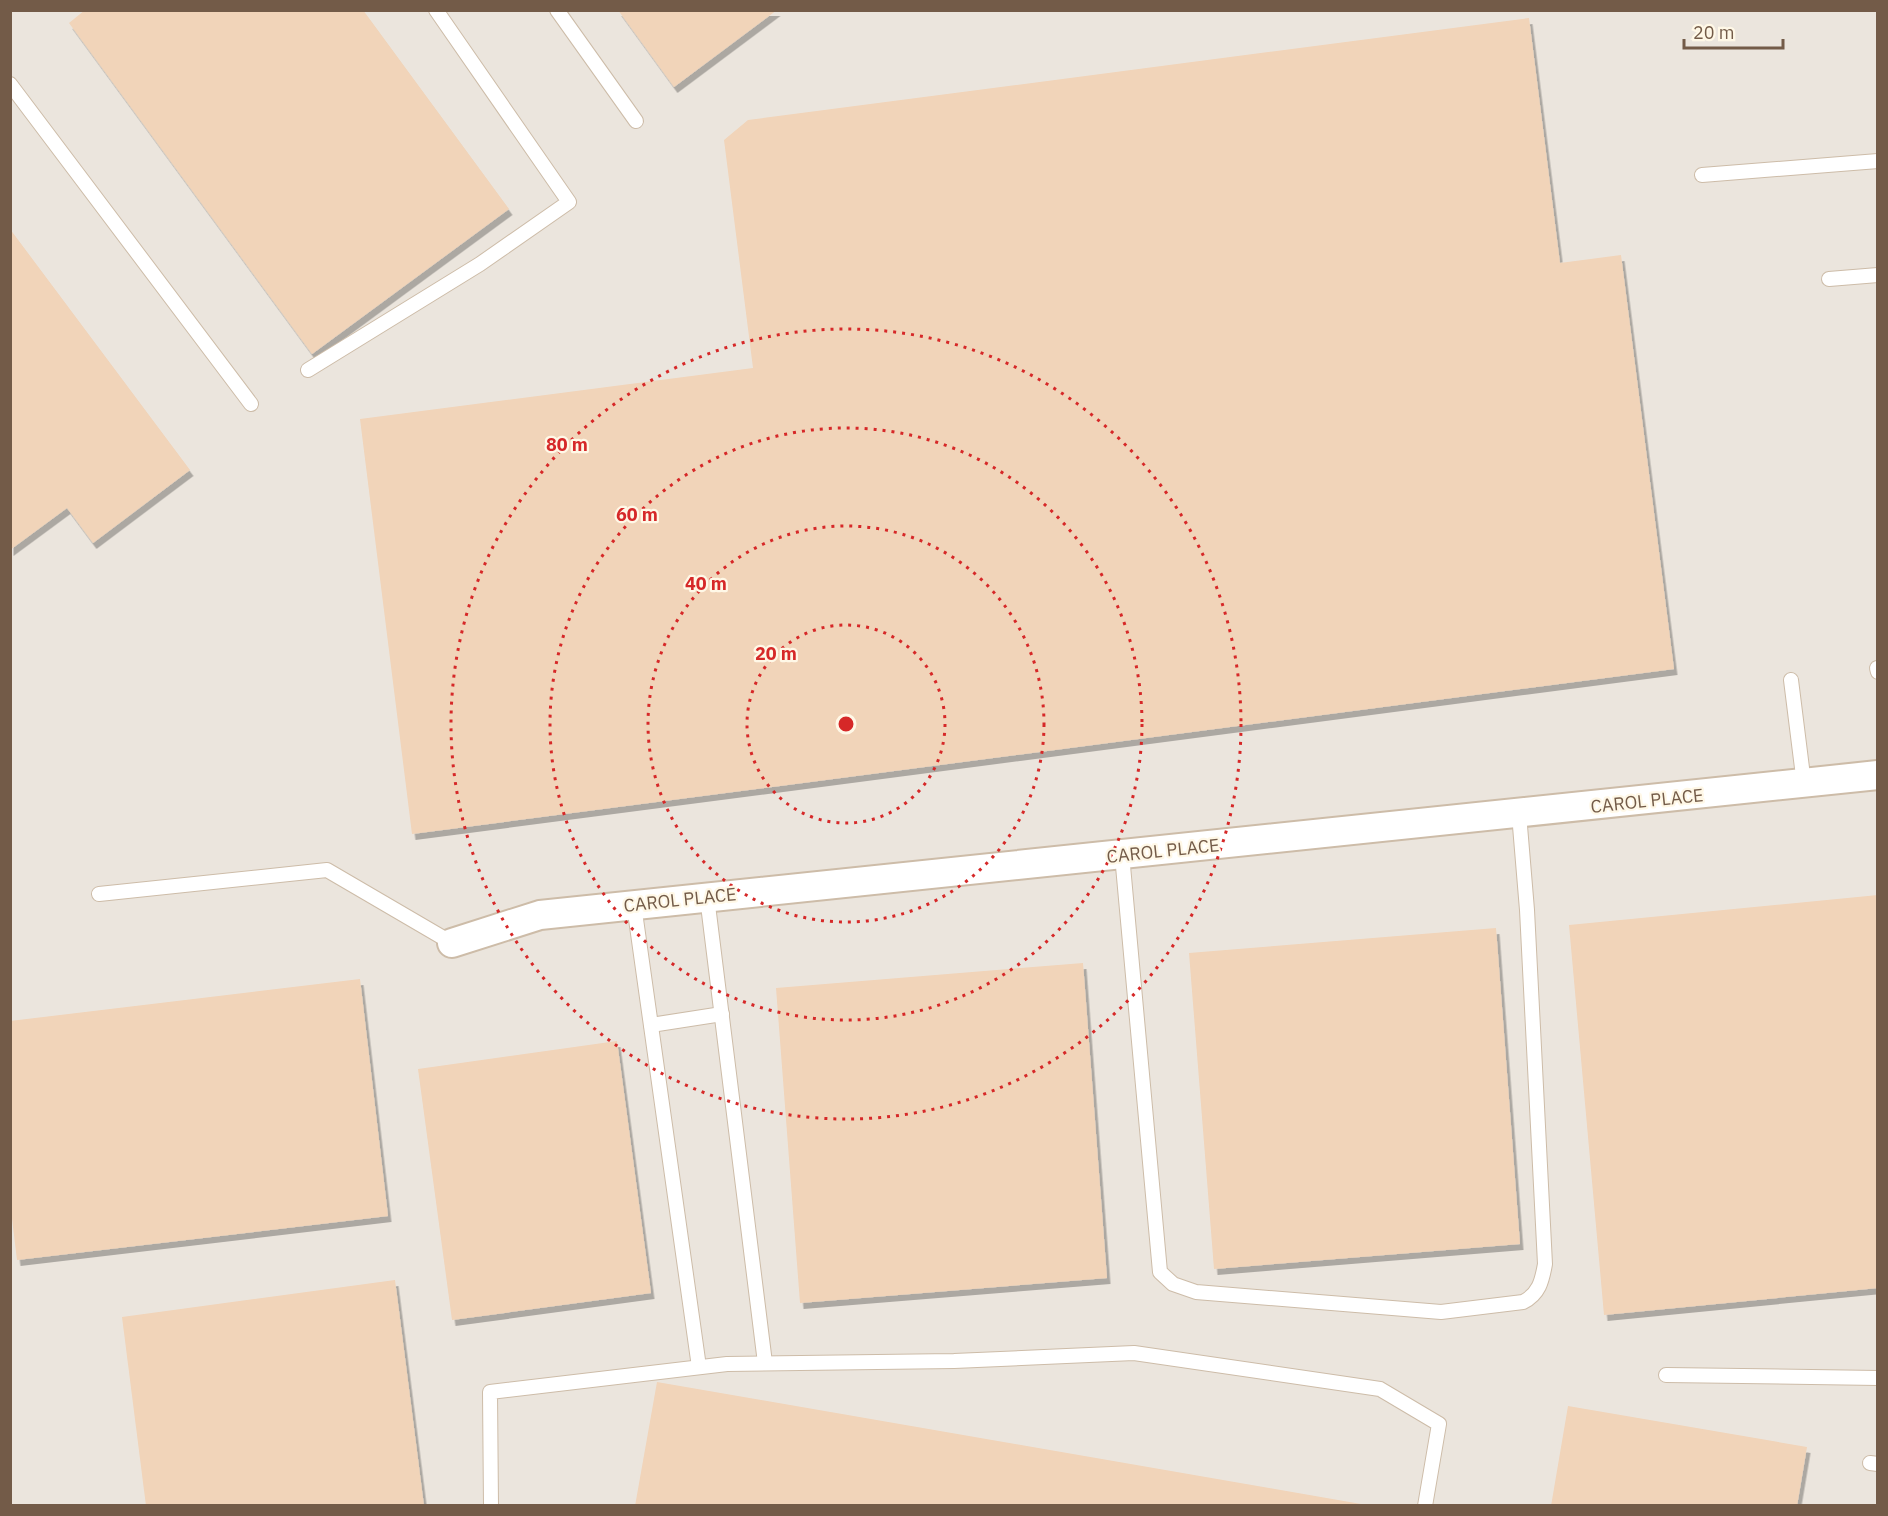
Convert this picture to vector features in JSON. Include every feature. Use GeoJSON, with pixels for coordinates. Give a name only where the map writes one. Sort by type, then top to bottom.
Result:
{"type":"FeatureCollection","features":[{"type":"Feature","properties":{"kind":"street","name":"CAROL PLACE"},"geometry":{"type":"LineString","coordinates":[[452,943],[540,915],[1878,775]]}},
{"type":"Feature","properties":{"kind":"lane"},"geometry":{"type":"LineString","coordinates":[[308,370],[480,264],[569,202],[436,10]]}},
{"type":"Feature","properties":{"kind":"lane"},"geometry":{"type":"LineString","coordinates":[[557,10],[636,121]]}},
{"type":"Feature","properties":{"kind":"lane"},"geometry":{"type":"LineString","coordinates":[[10,84],[251,404]]}},
{"type":"Feature","properties":{"kind":"lane"},"geometry":{"type":"LineString","coordinates":[[1702,175],[1878,161]]}},
{"type":"Feature","properties":{"kind":"lane"},"geometry":{"type":"LineString","coordinates":[[1829,279],[1878,275]]}},
{"type":"Feature","properties":{"kind":"lane"},"geometry":{"type":"LineString","coordinates":[[1877,668],[1878,672]]}},
{"type":"Feature","properties":{"kind":"lane"},"geometry":{"type":"LineString","coordinates":[[1791,681],[1804,784]]}},
{"type":"Feature","properties":{"kind":"lane"},"geometry":{"type":"LineString","coordinates":[[1122,855],[1160,1272],[1173,1284],[1196,1292],[1441,1312],[1523,1302],[1533,1297],[1542,1281],[1545,1264],[1528,933],[1519,814]]}},
{"type":"Feature","properties":{"kind":"lane"},"geometry":{"type":"LineString","coordinates":[[99,894],[327,870],[452,943]]}},
{"type":"Feature","properties":{"kind":"lane"},"geometry":{"type":"LineString","coordinates":[[707,897],[765,1363]]}},
{"type":"Feature","properties":{"kind":"lane"},"geometry":{"type":"LineString","coordinates":[[634,905],[699,1367]]}},
{"type":"Feature","properties":{"kind":"lane"},"geometry":{"type":"LineString","coordinates":[[651,1025],[722,1014]]}},
{"type":"Feature","properties":{"kind":"lane"},"geometry":{"type":"LineString","coordinates":[[491,1506],[490,1392],[699,1367],[765,1363],[954,1361],[1134,1353],[1380,1389],[1439,1424],[1425,1506]]}},
{"type":"Feature","properties":{"kind":"lane"},"geometry":{"type":"LineString","coordinates":[[1666,1375],[1878,1378]]}},
{"type":"Feature","properties":{"kind":"shaded area"},"geometry":{"type":"Polygon","coordinates":[[[11,11],[1877,11],[1877,1505],[11,1505],[11,11]]]}},
{"type":"Feature","properties":{"kind":"building"},"geometry":{"type":"Polygon","coordinates":[[[85,10],[363,10],[509,209],[312,354],[69,23],[85,10]]]}},
{"type":"Feature","properties":{"kind":"building"},"geometry":{"type":"Polygon","coordinates":[[[618,10],[777,10],[674,87],[618,10]]]}},
{"type":"Feature","properties":{"kind":"building"},"geometry":{"type":"Polygon","coordinates":[[[1529,18],[1560,263],[1621,255],[1674,669],[412,834],[360,419],[753,368],[724,140],[748,120],[1529,18]]]}},
{"type":"Feature","properties":{"kind":"building"},"geometry":{"type":"Polygon","coordinates":[[[10,229],[190,470],[93,543],[67,508],[10,550],[10,229]]]}},
{"type":"Feature","properties":{"kind":"building"},"geometry":{"type":"Polygon","coordinates":[[[1878,895],[1878,1288],[1604,1315],[1569,925],[1878,895]]]}},
{"type":"Feature","properties":{"kind":"building"},"geometry":{"type":"Polygon","coordinates":[[[1496,928],[1520,1244],[1214,1269],[1189,953],[1496,928]]]}},
{"type":"Feature","properties":{"kind":"building"},"geometry":{"type":"Polygon","coordinates":[[[1083,963],[1107,1278],[800,1303],[776,988],[1083,963]]]}},
{"type":"Feature","properties":{"kind":"building"},"geometry":{"type":"Polygon","coordinates":[[[360,979],[388,1216],[17,1260],[10,1202],[10,1021],[360,979]]]}},
{"type":"Feature","properties":{"kind":"building"},"geometry":{"type":"Polygon","coordinates":[[[617,1041],[651,1293],[452,1320],[418,1069],[617,1041]]]}},
{"type":"Feature","properties":{"kind":"building"},"geometry":{"type":"Polygon","coordinates":[[[395,1280],[424,1506],[146,1506],[122,1317],[395,1280]]]}},
{"type":"Feature","properties":{"kind":"building"},"geometry":{"type":"Polygon","coordinates":[[[657,1382],[1361,1504],[1360,1506],[635,1506],[657,1382]]]}},
{"type":"Feature","properties":{"kind":"building"},"geometry":{"type":"Polygon","coordinates":[[[1568,1406],[1807,1447],[1797,1506],[1551,1506],[1568,1406]]]}}]}
